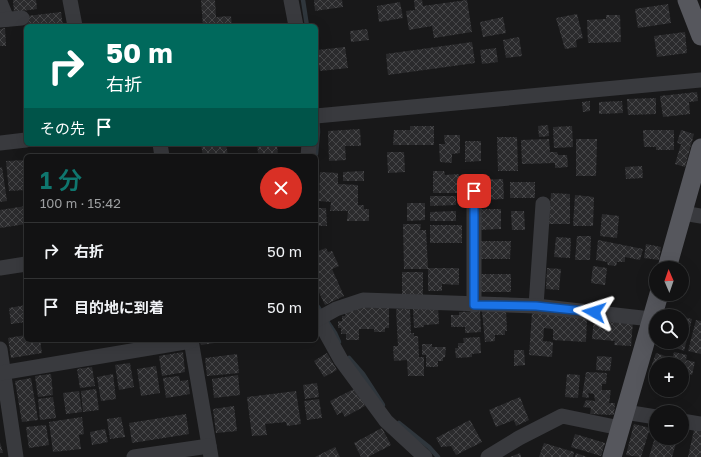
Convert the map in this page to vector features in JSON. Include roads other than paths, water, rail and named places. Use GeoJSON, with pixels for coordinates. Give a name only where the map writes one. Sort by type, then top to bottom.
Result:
{"type":"FeatureCollection","features":[{"type":"Feature","properties":{"kind":"main road"},"geometry":{"type":"LineString","coordinates":[[687,0],[701,36]]}},
{"type":"Feature","properties":{"kind":"main road"},"geometry":{"type":"LineString","coordinates":[[670,261],[692,215],[701,148]]}},
{"type":"Feature","properties":{"kind":"main road"},"geometry":{"type":"LineString","coordinates":[[612,457],[649,329]]}},
{"type":"Feature","properties":{"kind":"street"},"geometry":{"type":"LineString","coordinates":[[70,0],[75,24]]}},
{"type":"Feature","properties":{"kind":"street"},"geometry":{"type":"LineString","coordinates":[[291,0],[296,24]]}},
{"type":"Feature","properties":{"kind":"street"},"geometry":{"type":"LineString","coordinates":[[0,2],[10,19]]}},
{"type":"Feature","properties":{"kind":"street"},"geometry":{"type":"LineString","coordinates":[[318,116],[701,80]]}},
{"type":"Feature","properties":{"kind":"street"},"geometry":{"type":"LineString","coordinates":[[0,143],[24,140]]}},
{"type":"Feature","properties":{"kind":"street"},"geometry":{"type":"LineString","coordinates":[[474,191],[474,305]]}},
{"type":"Feature","properties":{"kind":"street"},"geometry":{"type":"LineString","coordinates":[[536,306],[543,204]]}},
{"type":"Feature","properties":{"kind":"street"},"geometry":{"type":"LineString","coordinates":[[0,268],[24,264]]}},
{"type":"Feature","properties":{"kind":"street"},"geometry":{"type":"LineString","coordinates":[[318,317],[363,300],[536,306],[649,319]]}},
{"type":"Feature","properties":{"kind":"street"},"geometry":{"type":"LineString","coordinates":[[318,319],[340,360],[386,421],[426,457]]}},
{"type":"Feature","properties":{"kind":"street"},"geometry":{"type":"LineString","coordinates":[[2,372],[179,342]]}},
{"type":"Feature","properties":{"kind":"street"},"geometry":{"type":"LineString","coordinates":[[134,457],[210,452],[191,342]]}},
{"type":"Feature","properties":{"kind":"street"},"geometry":{"type":"LineString","coordinates":[[0,349],[2,372],[16,457]]}},
{"type":"Feature","properties":{"kind":"street"},"geometry":{"type":"LineString","coordinates":[[488,457],[519,438],[562,416],[623,420],[649,418]]}},
{"type":"Feature","properties":{"kind":"street"},"geometry":{"type":"LineString","coordinates":[[689,422],[701,424]]}},
{"type":"Feature","properties":{"kind":"waterway"},"geometry":{"type":"LineString","coordinates":[[303,0],[307,24]]}},
{"type":"Feature","properties":{"kind":"waterway"},"geometry":{"type":"LineString","coordinates":[[316,154],[317,146]]}},
{"type":"Feature","properties":{"kind":"waterway"},"geometry":{"type":"LineString","coordinates":[[318,307],[322,313]]}},
{"type":"Feature","properties":{"kind":"waterway"},"geometry":{"type":"LineString","coordinates":[[327,321],[339,342]]}},
{"type":"Feature","properties":{"kind":"waterway"},"geometry":{"type":"LineString","coordinates":[[349,358],[363,374],[383,405]]}},
{"type":"Feature","properties":{"kind":"waterway"},"geometry":{"type":"LineString","coordinates":[[399,423],[429,447],[438,457]]}}]}
